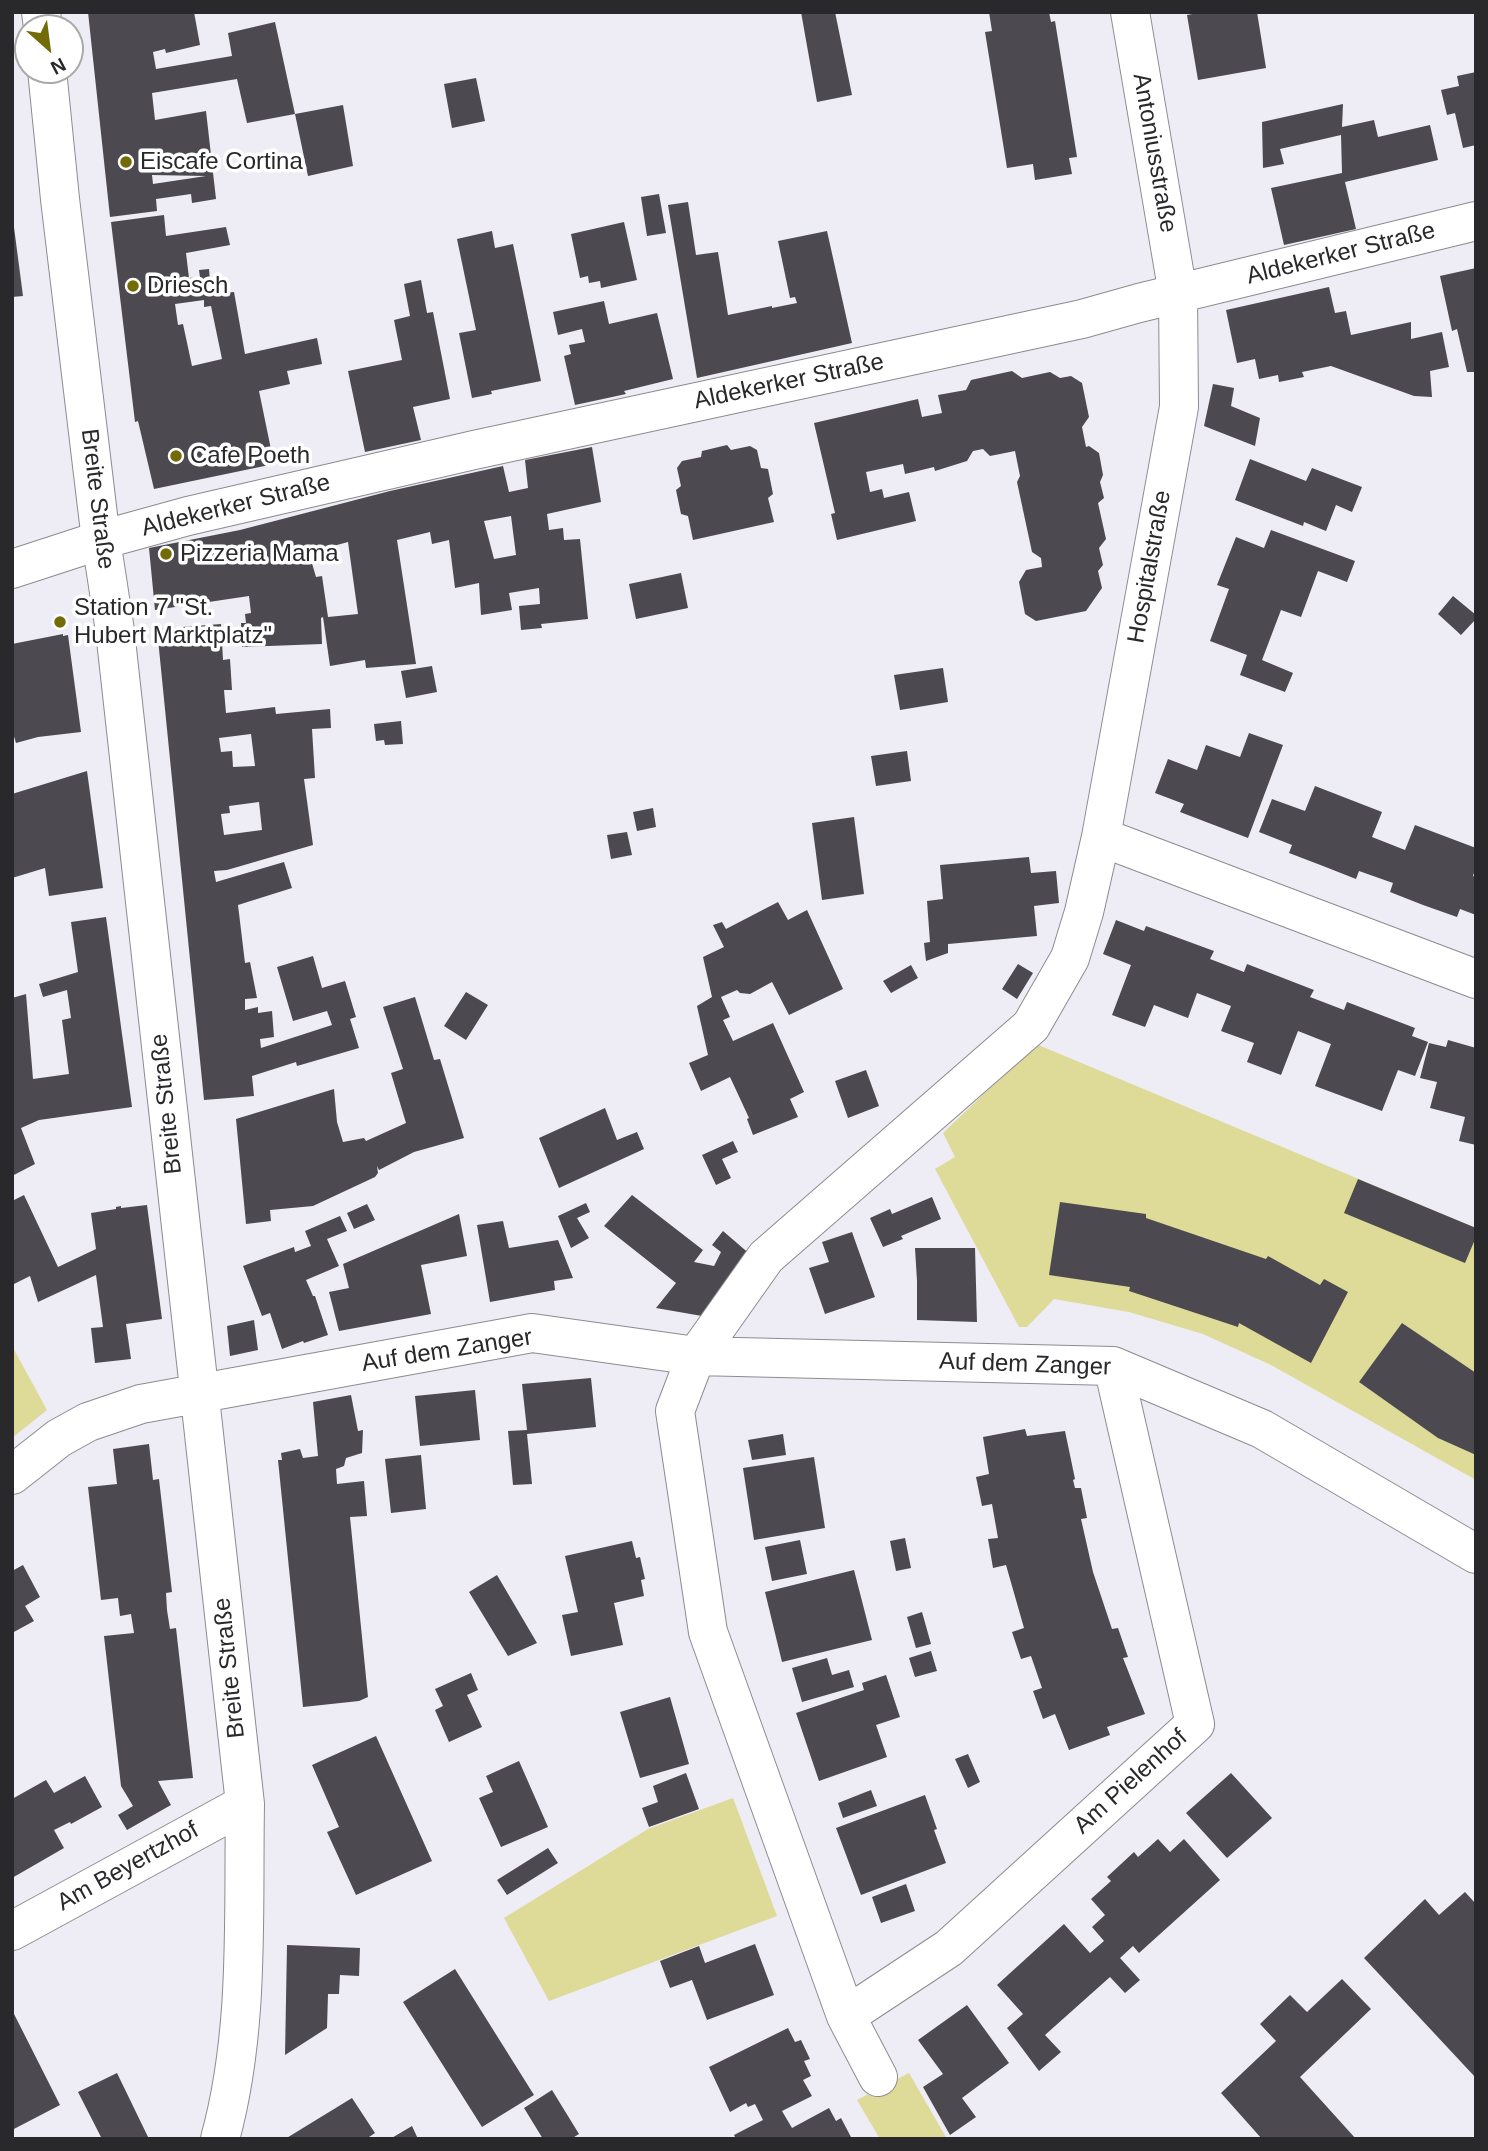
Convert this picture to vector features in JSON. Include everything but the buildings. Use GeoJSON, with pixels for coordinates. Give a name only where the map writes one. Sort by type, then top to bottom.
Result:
{"type":"FeatureCollection","features":[{"type":"Feature","properties":{"kind":"street","name":"Antoniusstraße"},"geometry":{"type":"LineString","coordinates":[[1130,12],[1178,295]]}},
{"type":"Feature","properties":{"kind":"street","name":"Breite Straße"},"geometry":{"type":"LineString","coordinates":[[48,84],[60,199],[115,631],[245,1804],[242,2000],[231,2099],[220,2139]]}},
{"type":"Feature","properties":{"kind":"street","name":"Aldekerker Straße"},"geometry":{"type":"LineString","coordinates":[[12,569],[188,516],[1082,319],[1476,221]]}},
{"type":"Feature","properties":{"kind":"street","name":"Hospitalstraße"},"geometry":{"type":"LineString","coordinates":[[696,1356],[766,1258],[1031,1026],[1070,958],[1084,912],[1101,837],[1179,407],[1178,295]]}},
{"type":"Feature","properties":{"kind":"street"},"geometry":{"type":"LineString","coordinates":[[1101,837],[1476,979]]}},
{"type":"Feature","properties":{"kind":"street","name":"Auf dem Zanger"},"geometry":{"type":"LineString","coordinates":[[199,1394],[532,1334],[696,1356],[1114,1366],[1262,1429],[1476,1554]]}},
{"type":"Feature","properties":{"kind":"street"},"geometry":{"type":"LineString","coordinates":[[696,1356],[675,1411],[708,1632],[846,2017],[878,2077]]}},
{"type":"Feature","properties":{"kind":"street","name":"Am Pielenhof"},"geometry":{"type":"LineString","coordinates":[[846,2017],[949,1948],[1195,1724],[1114,1366]]}},
{"type":"Feature","properties":{"kind":"street"},"geometry":{"type":"LineString","coordinates":[[12,1475],[59,1438],[88,1422],[141,1404],[199,1394]]}},
{"type":"Feature","properties":{"kind":"street","name":"Am Beyertzhof"},"geometry":{"type":"LineString","coordinates":[[12,1931],[245,1804]]}},
{"type":"Feature","properties":{"kind":"shaded area"},"geometry":{"type":"Polygon","coordinates":[[[1036,1044],[1476,1228],[1476,1480],[1271,1365],[1203,1334],[1129,1312],[1054,1299],[1027,1327],[1019,1327],[935,1169],[955,1157],[943,1133],[1036,1044]]]}},
{"type":"Feature","properties":{"kind":"shaded area"},"geometry":{"type":"Polygon","coordinates":[[[12,1346],[47,1410],[12,1438],[12,1346]]]}},
{"type":"Feature","properties":{"kind":"shaded area"},"geometry":{"type":"Polygon","coordinates":[[[733,1798],[777,1916],[549,2001],[504,1918],[648,1829],[733,1798]]]}},
{"type":"Feature","properties":{"kind":"shaded area"},"geometry":{"type":"Polygon","coordinates":[[[909,2073],[947,2139],[880,2139],[857,2100],[909,2073]]]}},
{"type":"Feature","properties":{"kind":"place","name":"Eiscafe Cortina"},"geometry":{"type":"Point","coordinates":[126,162]}},
{"type":"Feature","properties":{"kind":"place","name":"Driesch"},"geometry":{"type":"Point","coordinates":[133,286]}},
{"type":"Feature","properties":{"kind":"place","name":"Cafe Poeth"},"geometry":{"type":"Point","coordinates":[176,456]}},
{"type":"Feature","properties":{"kind":"place","name":"Pizzeria Mama"},"geometry":{"type":"Point","coordinates":[166,554]}},
{"type":"Feature","properties":{"kind":"place","name":"Station 7 \"St. Hubert Marktplatz\""},"geometry":{"type":"Point","coordinates":[60,622]}}]}
